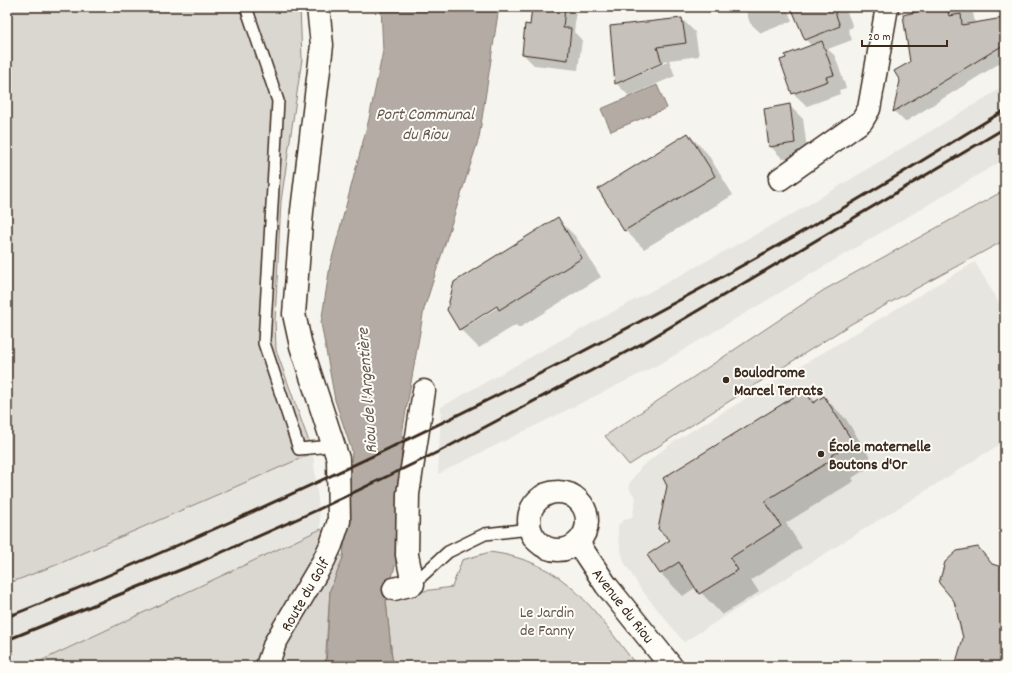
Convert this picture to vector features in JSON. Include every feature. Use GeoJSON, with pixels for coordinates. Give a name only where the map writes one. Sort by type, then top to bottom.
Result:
{"type":"FeatureCollection","features":[{"type":"Feature","properties":{"kind":"street","name":"Route du Golf"},"geometry":{"type":"LineString","coordinates":[[267,666],[276,643],[332,544],[339,520],[338,459],[301,346],[294,314],[302,211],[322,45],[318,7]]}},
{"type":"Feature","properties":{"kind":"street"},"geometry":{"type":"LineString","coordinates":[[780,179],[862,122],[871,102],[887,7]]}},
{"type":"Feature","properties":{"kind":"street"},"geometry":{"type":"LineString","coordinates":[[403,587],[407,555],[408,494],[424,391]]}},
{"type":"Feature","properties":{"kind":"street"},"geometry":{"type":"LineString","coordinates":[[564,492],[573,494],[580,501],[587,512],[588,525],[584,537],[578,544],[565,550],[553,550],[543,546],[534,537],[530,529],[530,513],[538,499],[547,493],[564,492]]}},
{"type":"Feature","properties":{"kind":"street","name":"Avenue du Riou"},"geometry":{"type":"LineString","coordinates":[[578,544],[606,585],[670,666]]}},
{"type":"Feature","properties":{"kind":"lane"},"geometry":{"type":"LineString","coordinates":[[246,7],[278,101],[264,343],[299,449],[321,447],[333,442]]}},
{"type":"Feature","properties":{"kind":"lane"},"geometry":{"type":"LineString","coordinates":[[403,587],[448,552],[485,534],[530,529]]}},
{"type":"Feature","properties":{"kind":"shaded area"},"geometry":{"type":"Polygon","coordinates":[[[1005,86],[1005,159],[658,365],[438,474],[441,407],[793,214],[1005,86]]]}},
{"type":"Feature","properties":{"kind":"shaded area","name":"École maternelle Boutons d'Or"},"geometry":{"type":"Polygon","coordinates":[[[975,262],[1005,313],[1005,441],[684,642],[640,588],[624,562],[618,538],[618,526],[620,523],[624,520],[632,518],[636,498],[630,490],[629,484],[641,467],[673,442],[975,262]]]}},
{"type":"Feature","properties":{"kind":"shaded area"},"geometry":{"type":"Polygon","coordinates":[[[313,453],[321,529],[30,666],[7,666],[7,584],[56,565],[313,453]]]}},
{"type":"Feature","properties":{"kind":"green space"},"geometry":{"type":"Polygon","coordinates":[[[7,7],[300,7],[302,59],[281,201],[275,320],[276,350],[313,453],[56,565],[7,584],[7,7]]]}},
{"type":"Feature","properties":{"kind":"green space","name":"Boulodrome Marcel Terrats"},"geometry":{"type":"Polygon","coordinates":[[[1005,190],[1005,240],[851,324],[629,465],[605,436],[824,290],[1005,190]]]}},
{"type":"Feature","properties":{"kind":"green space"},"geometry":{"type":"Polygon","coordinates":[[[321,529],[343,558],[330,590],[325,666],[30,666],[321,529]]]}},
{"type":"Feature","properties":{"kind":"green space","name":"Le Jardin de Fanny"},"geometry":{"type":"Polygon","coordinates":[[[490,552],[517,557],[540,566],[559,578],[592,608],[637,666],[395,666],[392,658],[386,601],[388,596],[452,587],[462,560],[490,552]]]}},
{"type":"Feature","properties":{"kind":"water","name":"Port Communal du Riou"},"geometry":{"type":"Polygon","coordinates":[[[381,7],[499,7],[479,138],[424,309],[403,428],[397,558],[386,601],[392,658],[395,666],[326,666],[330,590],[343,558],[352,451],[335,400],[321,323],[330,266],[369,119],[383,51],[381,7]]]}},
{"type":"Feature","properties":{"kind":"water"},"geometry":{"type":"Polygon","coordinates":[[[657,85],[667,108],[611,131],[601,109],[657,85]]]}},
{"type":"Feature","properties":{"kind":"building"},"geometry":{"type":"Polygon","coordinates":[[[532,7],[565,7],[563,28],[571,28],[568,60],[522,54],[525,24],[530,25],[532,7]]]}},
{"type":"Feature","properties":{"kind":"building"},"geometry":{"type":"Polygon","coordinates":[[[791,7],[833,7],[840,26],[805,40],[791,7]]]}},
{"type":"Feature","properties":{"kind":"building"},"geometry":{"type":"Polygon","coordinates":[[[936,7],[947,7],[949,16],[961,14],[962,25],[1003,18],[1005,44],[893,112],[900,81],[894,71],[910,62],[903,15],[936,7]]]}},
{"type":"Feature","properties":{"kind":"building"},"geometry":{"type":"Polygon","coordinates":[[[682,18],[686,43],[657,47],[662,63],[615,84],[610,26],[682,18]]]}},
{"type":"Feature","properties":{"kind":"building"},"geometry":{"type":"Polygon","coordinates":[[[822,41],[834,75],[826,77],[828,81],[792,94],[780,60],[786,58],[785,55],[822,41]]]}},
{"type":"Feature","properties":{"kind":"building"},"geometry":{"type":"Polygon","coordinates":[[[790,104],[795,143],[769,147],[764,109],[790,104]]]}},
{"type":"Feature","properties":{"kind":"building"},"geometry":{"type":"Polygon","coordinates":[[[688,133],[715,176],[624,231],[598,189],[688,133]]]}},
{"type":"Feature","properties":{"kind":"building"},"geometry":{"type":"Polygon","coordinates":[[[558,217],[582,258],[499,310],[497,306],[459,330],[447,310],[454,282],[558,217]]]}},
{"type":"Feature","properties":{"kind":"building"},"geometry":{"type":"Polygon","coordinates":[[[805,390],[813,403],[824,396],[853,442],[831,456],[833,459],[765,501],[781,526],[730,558],[738,570],[699,594],[679,562],[660,574],[647,555],[670,540],[658,529],[667,486],[663,478],[805,390]]]}},
{"type":"Feature","properties":{"kind":"building"},"geometry":{"type":"Polygon","coordinates":[[[978,547],[992,564],[1005,568],[1005,666],[955,666],[963,638],[954,601],[939,583],[945,562],[957,551],[978,547]]]}},
{"type":"Feature","properties":{"kind":"railway"},"geometry":{"type":"LineString","coordinates":[[7,617],[119,571],[307,487],[459,414],[610,338],[831,215],[1005,110]]}},
{"type":"Feature","properties":{"kind":"railway"},"geometry":{"type":"LineString","coordinates":[[7,640],[200,562],[315,511],[440,451],[645,342],[1005,128]]}},
{"type":"Feature","properties":{"kind":"place","name":"Boulodrome Marcel Terrats"},"geometry":{"type":"Point","coordinates":[726,380]}},
{"type":"Feature","properties":{"kind":"place","name":"École maternelle Boutons d'Or"},"geometry":{"type":"Point","coordinates":[821,454]}},
{"type":"Feature","properties":{"kind":"water label","name":"Riou de l'Argentière"},"geometry":{"type":"Point","coordinates":[366,391]}}]}
